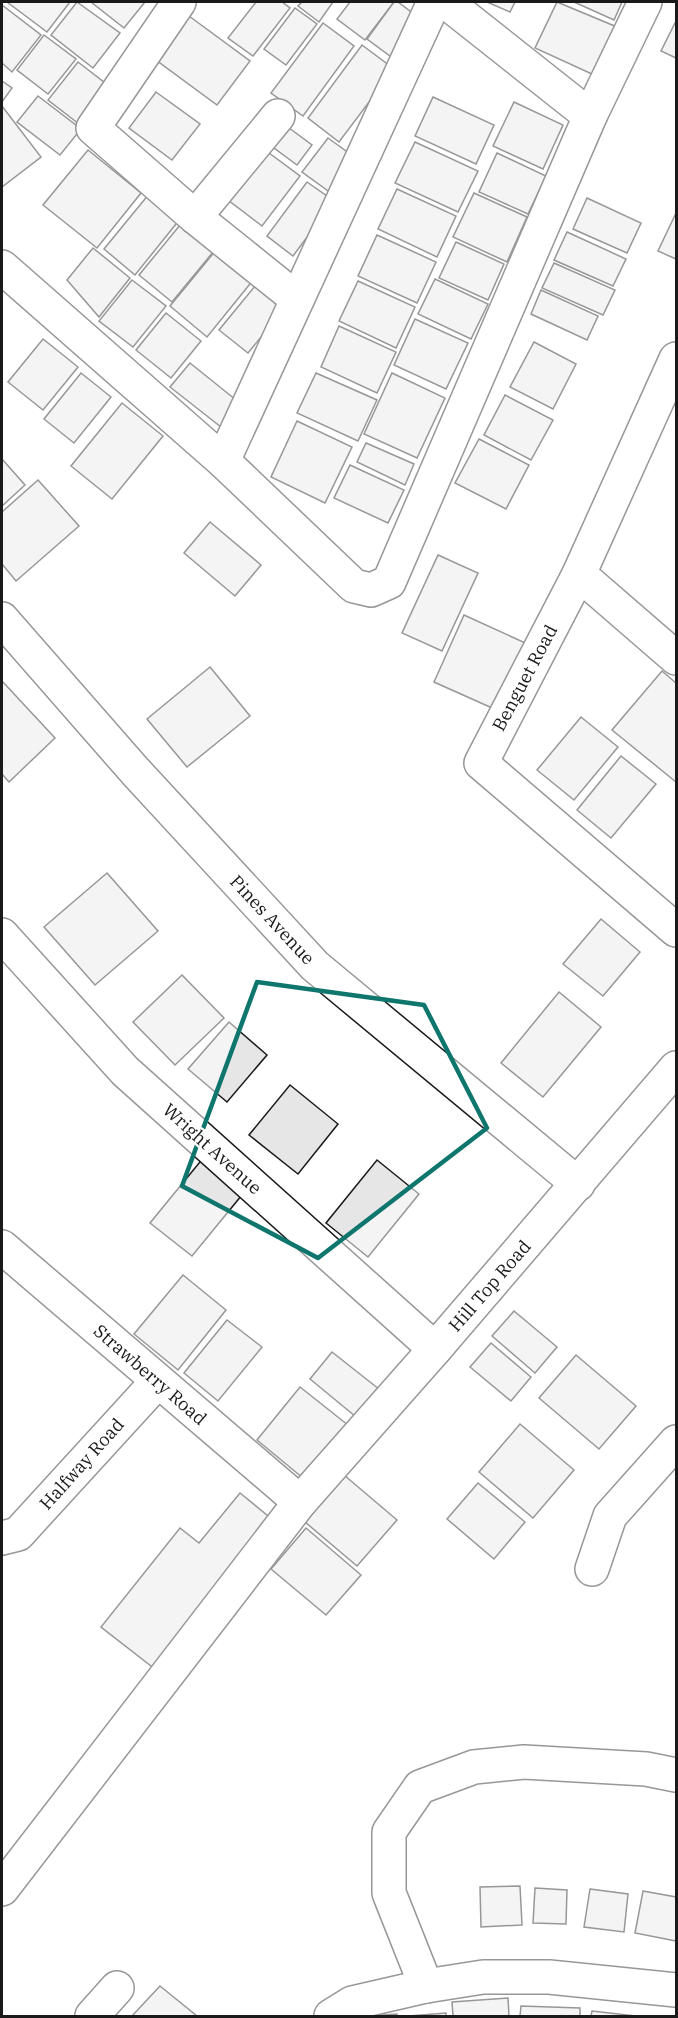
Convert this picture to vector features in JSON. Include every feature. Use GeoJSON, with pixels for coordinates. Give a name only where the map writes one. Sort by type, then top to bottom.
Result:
{"type":"FeatureCollection","features":[{"type":"Feature","properties":{"kind":"street"},"geometry":{"type":"LineString","coordinates":[[179,2],[93,128],[195,217],[297,299]]}},
{"type":"Feature","properties":{"kind":"street"},"geometry":{"type":"LineString","coordinates":[[223,461],[434,2]]}},
{"type":"Feature","properties":{"kind":"street"},"geometry":{"type":"LineString","coordinates":[[446,2],[590,116]]}},
{"type":"Feature","properties":{"kind":"street"},"geometry":{"type":"LineString","coordinates":[[2,267],[223,461],[354,586],[371,590],[389,582],[590,116],[645,2]]}},
{"type":"Feature","properties":{"kind":"street"},"geometry":{"type":"LineString","coordinates":[[195,217],[279,116]]}},
{"type":"Feature","properties":{"kind":"street","name":"Benguet Road"},"geometry":{"type":"LineString","coordinates":[[676,359],[579,574],[481,763],[676,930]]}},
{"type":"Feature","properties":{"kind":"street"},"geometry":{"type":"LineString","coordinates":[[579,574],[676,658]]}},
{"type":"Feature","properties":{"kind":"street","name":"Pines Avenue"},"geometry":{"type":"LineString","coordinates":[[2,620],[135,771],[315,966],[578,1184]]}},
{"type":"Feature","properties":{"kind":"street","name":"Wright Avenue"},"geometry":{"type":"LineString","coordinates":[[2,935],[125,1071],[435,1349]]}},
{"type":"Feature","properties":{"kind":"street","name":"Hill Top Road"},"geometry":{"type":"LineString","coordinates":[[2,1889],[300,1502],[578,1184],[676,1068]]}},
{"type":"Feature","properties":{"kind":"street","name":"Strawberry Road"},"geometry":{"type":"LineString","coordinates":[[2,1247],[300,1502]]}},
{"type":"Feature","properties":{"kind":"street","name":"Halfway Road"},"geometry":{"type":"LineString","coordinates":[[2,1538],[18,1534],[157,1382]]}},
{"type":"Feature","properties":{"kind":"street"},"geometry":{"type":"LineString","coordinates":[[592,1569],[610,1516],[676,1442]]}},
{"type":"Feature","properties":{"kind":"street"},"geometry":{"type":"LineString","coordinates":[[426,1986],[389,1893],[389,1832],[420,1787],[474,1767],[524,1762],[646,1769],[676,1775]]}},
{"type":"Feature","properties":{"kind":"street"},"geometry":{"type":"LineString","coordinates":[[331,2016],[352,2004],[426,1986],[483,1977],[549,1977],[676,1990]]}},
{"type":"Feature","properties":{"kind":"street"},"geometry":{"type":"LineString","coordinates":[[92,2016],[117,1988]]}},
{"type":"Feature","properties":{"kind":"highlighted area"},"geometry":{"type":"Polygon","coordinates":[[[257,982],[424,1005],[487,1128],[318,1258],[182,1186],[257,982]]]}},
{"type":"Feature","properties":{"kind":"building"},"geometry":{"type":"Polygon","coordinates":[[[7,2],[70,2],[47,32],[7,2]]]}},
{"type":"Feature","properties":{"kind":"building"},"geometry":{"type":"Polygon","coordinates":[[[77,2],[120,33],[93,68],[51,35],[77,2]]]}},
{"type":"Feature","properties":{"kind":"building"},"geometry":{"type":"Polygon","coordinates":[[[91,2],[145,2],[124,28],[91,2]]]}},
{"type":"Feature","properties":{"kind":"building"},"geometry":{"type":"Polygon","coordinates":[[[256,2],[282,2],[290,8],[253,56],[228,38],[256,2]]]}},
{"type":"Feature","properties":{"kind":"building"},"geometry":{"type":"Polygon","coordinates":[[[302,2],[333,2],[319,22],[298,6],[302,2]]]}},
{"type":"Feature","properties":{"kind":"building"},"geometry":{"type":"Polygon","coordinates":[[[350,2],[394,2],[365,40],[337,19],[350,2]]]}},
{"type":"Feature","properties":{"kind":"building"},"geometry":{"type":"Polygon","coordinates":[[[394,2],[398,2],[423,21],[394,59],[367,39],[394,2]]]}},
{"type":"Feature","properties":{"kind":"building"},"geometry":{"type":"Polygon","coordinates":[[[487,2],[515,2],[510,12],[487,2]]]}},
{"type":"Feature","properties":{"kind":"building"},"geometry":{"type":"Polygon","coordinates":[[[557,2],[617,27],[594,75],[535,48],[557,2]]]}},
{"type":"Feature","properties":{"kind":"building"},"geometry":{"type":"Polygon","coordinates":[[[574,2],[622,2],[614,20],[574,2]]]}},
{"type":"Feature","properties":{"kind":"building"},"geometry":{"type":"Polygon","coordinates":[[[2,5],[41,35],[12,72],[2,63],[2,5]]]}},
{"type":"Feature","properties":{"kind":"building"},"geometry":{"type":"Polygon","coordinates":[[[295,8],[317,24],[286,65],[264,49],[295,8]]]}},
{"type":"Feature","properties":{"kind":"building"},"geometry":{"type":"Polygon","coordinates":[[[189,16],[250,61],[217,105],[156,60],[189,16]]]}},
{"type":"Feature","properties":{"kind":"building"},"geometry":{"type":"Polygon","coordinates":[[[323,23],[354,46],[303,116],[271,93],[323,23]]]}},
{"type":"Feature","properties":{"kind":"building"},"geometry":{"type":"Polygon","coordinates":[[[676,24],[676,58],[661,51],[676,24]]]}},
{"type":"Feature","properties":{"kind":"building"},"geometry":{"type":"Polygon","coordinates":[[[44,35],[76,59],[48,94],[17,70],[44,35]]]}},
{"type":"Feature","properties":{"kind":"building"},"geometry":{"type":"Polygon","coordinates":[[[362,45],[394,69],[339,142],[308,118],[362,45]]]}},
{"type":"Feature","properties":{"kind":"building"},"geometry":{"type":"Polygon","coordinates":[[[78,62],[109,86],[79,124],[48,100],[78,62]]]}},
{"type":"Feature","properties":{"kind":"building"},"geometry":{"type":"Polygon","coordinates":[[[2,81],[12,88],[2,102],[2,81]]]}},
{"type":"Feature","properties":{"kind":"building"},"geometry":{"type":"Polygon","coordinates":[[[156,92],[200,124],[172,160],[129,128],[156,92]]]}},
{"type":"Feature","properties":{"kind":"building"},"geometry":{"type":"Polygon","coordinates":[[[38,96],[81,129],[60,155],[17,122],[38,96]]]}},
{"type":"Feature","properties":{"kind":"building"},"geometry":{"type":"Polygon","coordinates":[[[433,97],[494,125],[476,164],[415,136],[433,97]]]}},
{"type":"Feature","properties":{"kind":"building"},"geometry":{"type":"Polygon","coordinates":[[[514,102],[563,125],[543,169],[493,146],[514,102]]]}},
{"type":"Feature","properties":{"kind":"building"},"geometry":{"type":"Polygon","coordinates":[[[2,106],[41,157],[2,187],[2,106]]]}},
{"type":"Feature","properties":{"kind":"building"},"geometry":{"type":"Polygon","coordinates":[[[285,125],[312,145],[297,165],[270,145],[285,125]]]}},
{"type":"Feature","properties":{"kind":"building"},"geometry":{"type":"Polygon","coordinates":[[[328,138],[357,159],[331,193],[302,172],[328,138]]]}},
{"type":"Feature","properties":{"kind":"building"},"geometry":{"type":"Polygon","coordinates":[[[415,142],[478,171],[458,212],[395,183],[415,142]]]}},
{"type":"Feature","properties":{"kind":"building"},"geometry":{"type":"Polygon","coordinates":[[[88,150],[141,193],[97,248],[43,205],[88,150]]]}},
{"type":"Feature","properties":{"kind":"building"},"geometry":{"type":"Polygon","coordinates":[[[265,150],[300,176],[262,226],[228,200],[265,150]]]}},
{"type":"Feature","properties":{"kind":"building"},"geometry":{"type":"Polygon","coordinates":[[[497,153],[546,176],[528,214],[479,192],[497,153]]]}},
{"type":"Feature","properties":{"kind":"building"},"geometry":{"type":"Polygon","coordinates":[[[307,182],[334,201],[293,256],[267,236],[307,182]]]}},
{"type":"Feature","properties":{"kind":"building"},"geometry":{"type":"Polygon","coordinates":[[[397,189],[456,216],[437,257],[378,229],[397,189]]]}},
{"type":"Feature","properties":{"kind":"building"},"geometry":{"type":"Polygon","coordinates":[[[474,193],[527,217],[507,262],[453,237],[474,193]]]}},
{"type":"Feature","properties":{"kind":"building"},"geometry":{"type":"Polygon","coordinates":[[[149,194],[180,219],[135,275],[104,249],[149,194]]]}},
{"type":"Feature","properties":{"kind":"building"},"geometry":{"type":"Polygon","coordinates":[[[587,198],[641,223],[627,253],[573,229],[587,198]]]}},
{"type":"Feature","properties":{"kind":"building"},"geometry":{"type":"Polygon","coordinates":[[[676,213],[676,259],[658,251],[676,213]]]}},
{"type":"Feature","properties":{"kind":"building"},"geometry":{"type":"Polygon","coordinates":[[[185,219],[218,246],[172,302],[139,275],[185,219]]]}},
{"type":"Feature","properties":{"kind":"building"},"geometry":{"type":"Polygon","coordinates":[[[567,232],[626,259],[613,286],[554,260],[567,232]]]}},
{"type":"Feature","properties":{"kind":"building"},"geometry":{"type":"Polygon","coordinates":[[[377,235],[436,262],[417,303],[358,276],[377,235]]]}},
{"type":"Feature","properties":{"kind":"building"},"geometry":{"type":"Polygon","coordinates":[[[456,242],[504,264],[488,300],[439,278],[456,242]]]}},
{"type":"Feature","properties":{"kind":"building"},"geometry":{"type":"Polygon","coordinates":[[[221,244],[258,274],[207,337],[170,306],[221,244]]]}},
{"type":"Feature","properties":{"kind":"building"},"geometry":{"type":"Polygon","coordinates":[[[93,248],[130,278],[99,317],[67,280],[93,248]]]}},
{"type":"Feature","properties":{"kind":"building"},"geometry":{"type":"Polygon","coordinates":[[[554,263],[615,290],[603,315],[542,288],[554,263]]]}},
{"type":"Feature","properties":{"kind":"building"},"geometry":{"type":"Polygon","coordinates":[[[435,279],[488,304],[471,339],[418,314],[435,279]]]}},
{"type":"Feature","properties":{"kind":"building"},"geometry":{"type":"Polygon","coordinates":[[[132,280],[166,306],[133,347],[99,321],[132,280]]]}},
{"type":"Feature","properties":{"kind":"building"},"geometry":{"type":"Polygon","coordinates":[[[260,280],[289,303],[248,353],[219,330],[260,280]]]}},
{"type":"Feature","properties":{"kind":"building"},"geometry":{"type":"Polygon","coordinates":[[[358,281],[415,307],[396,348],[339,321],[358,281]]]}},
{"type":"Feature","properties":{"kind":"building"},"geometry":{"type":"Polygon","coordinates":[[[541,290],[598,316],[587,340],[531,314],[541,290]]]}},
{"type":"Feature","properties":{"kind":"building"},"geometry":{"type":"Polygon","coordinates":[[[166,313],[201,341],[171,378],[136,350],[166,313]]]}},
{"type":"Feature","properties":{"kind":"building"},"geometry":{"type":"Polygon","coordinates":[[[415,319],[468,343],[446,389],[394,365],[415,319]]]}},
{"type":"Feature","properties":{"kind":"building"},"geometry":{"type":"Polygon","coordinates":[[[339,326],[396,352],[377,393],[321,367],[339,326]]]}},
{"type":"Feature","properties":{"kind":"building"},"geometry":{"type":"Polygon","coordinates":[[[43,339],[78,367],[43,410],[8,382],[43,339]]]}},
{"type":"Feature","properties":{"kind":"building"},"geometry":{"type":"Polygon","coordinates":[[[534,342],[576,364],[553,409],[510,387],[534,342]]]}},
{"type":"Feature","properties":{"kind":"building"},"geometry":{"type":"Polygon","coordinates":[[[190,363],[241,404],[221,427],[170,387],[190,363]]]}},
{"type":"Feature","properties":{"kind":"building"},"geometry":{"type":"Polygon","coordinates":[[[81,373],[111,397],[74,443],[44,419],[81,373]]]}},
{"type":"Feature","properties":{"kind":"building"},"geometry":{"type":"Polygon","coordinates":[[[316,373],[377,400],[358,441],[297,413],[316,373]]]}},
{"type":"Feature","properties":{"kind":"building"},"geometry":{"type":"Polygon","coordinates":[[[392,373],[445,398],[417,458],[364,434],[392,373]]]}},
{"type":"Feature","properties":{"kind":"building"},"geometry":{"type":"Polygon","coordinates":[[[505,395],[553,420],[531,460],[484,435],[505,395]]]}},
{"type":"Feature","properties":{"kind":"building"},"geometry":{"type":"Polygon","coordinates":[[[122,403],[163,436],[112,499],[71,466],[122,403]]]}},
{"type":"Feature","properties":{"kind":"building"},"geometry":{"type":"Polygon","coordinates":[[[297,421],[352,447],[325,503],[271,477],[297,421]]]}},
{"type":"Feature","properties":{"kind":"building"},"geometry":{"type":"Polygon","coordinates":[[[479,439],[529,465],[506,509],[455,483],[479,439]]]}},
{"type":"Feature","properties":{"kind":"building"},"geometry":{"type":"Polygon","coordinates":[[[366,443],[414,464],[405,485],[357,462],[366,443]]]}},
{"type":"Feature","properties":{"kind":"building"},"geometry":{"type":"Polygon","coordinates":[[[2,459],[25,485],[2,506],[2,459]]]}},
{"type":"Feature","properties":{"kind":"building"},"geometry":{"type":"Polygon","coordinates":[[[350,465],[404,490],[388,523],[334,498],[350,465]]]}},
{"type":"Feature","properties":{"kind":"building"},"geometry":{"type":"Polygon","coordinates":[[[38,480],[79,526],[16,581],[2,564],[2,512],[38,480]]]}},
{"type":"Feature","properties":{"kind":"building"},"geometry":{"type":"Polygon","coordinates":[[[210,522],[261,565],[235,596],[184,553],[210,522]]]}},
{"type":"Feature","properties":{"kind":"building"},"geometry":{"type":"Polygon","coordinates":[[[438,555],[478,573],[442,651],[402,633],[438,555]]]}},
{"type":"Feature","properties":{"kind":"building"},"geometry":{"type":"Polygon","coordinates":[[[464,615],[532,646],[501,712],[434,682],[464,615]]]}},
{"type":"Feature","properties":{"kind":"building"},"geometry":{"type":"Polygon","coordinates":[[[210,667],[250,716],[187,767],[147,719],[210,667]]]}},
{"type":"Feature","properties":{"kind":"building"},"geometry":{"type":"Polygon","coordinates":[[[662,671],[676,683],[676,782],[612,730],[662,671]]]}},
{"type":"Feature","properties":{"kind":"building"},"geometry":{"type":"Polygon","coordinates":[[[2,681],[55,738],[9,782],[2,774],[2,681]]]}},
{"type":"Feature","properties":{"kind":"building"},"geometry":{"type":"Polygon","coordinates":[[[581,717],[618,747],[574,800],[537,770],[581,717]]]}},
{"type":"Feature","properties":{"kind":"building"},"geometry":{"type":"Polygon","coordinates":[[[621,756],[656,784],[611,838],[577,810],[621,756]]]}},
{"type":"Feature","properties":{"kind":"building"},"geometry":{"type":"Polygon","coordinates":[[[107,873],[158,931],[95,985],[44,927],[107,873]]]}},
{"type":"Feature","properties":{"kind":"building"},"geometry":{"type":"Polygon","coordinates":[[[601,919],[640,952],[603,996],[563,964],[601,919]]]}},
{"type":"Feature","properties":{"kind":"building"},"geometry":{"type":"Polygon","coordinates":[[[182,975],[224,1018],[175,1065],[133,1022],[182,975]]]}},
{"type":"Feature","properties":{"kind":"building"},"geometry":{"type":"Polygon","coordinates":[[[559,992],[601,1027],[543,1097],[501,1063],[559,992]]]}},
{"type":"Feature","properties":{"kind":"building"},"geometry":{"type":"Polygon","coordinates":[[[229,1022],[267,1055],[227,1102],[188,1069],[229,1022]]]}},
{"type":"Feature","properties":{"kind":"building"},"geometry":{"type":"Polygon","coordinates":[[[290,1085],[338,1124],[298,1174],[249,1135],[290,1085]]]}},
{"type":"Feature","properties":{"kind":"building"},"geometry":{"type":"Polygon","coordinates":[[[204,1157],[246,1190],[192,1256],[150,1223],[204,1157]]]}},
{"type":"Feature","properties":{"kind":"building"},"geometry":{"type":"Polygon","coordinates":[[[377,1160],[419,1194],[368,1257],[326,1223],[377,1160]]]}},
{"type":"Feature","properties":{"kind":"building"},"geometry":{"type":"Polygon","coordinates":[[[183,1275],[226,1310],[178,1370],[134,1334],[183,1275]]]}},
{"type":"Feature","properties":{"kind":"building"},"geometry":{"type":"Polygon","coordinates":[[[514,1311],[557,1347],[535,1373],[492,1336],[514,1311]]]}},
{"type":"Feature","properties":{"kind":"building"},"geometry":{"type":"Polygon","coordinates":[[[227,1320],[262,1347],[218,1401],[184,1373],[227,1320]]]}},
{"type":"Feature","properties":{"kind":"building"},"geometry":{"type":"Polygon","coordinates":[[[491,1343],[531,1377],[511,1401],[470,1367],[491,1343]]]}},
{"type":"Feature","properties":{"kind":"building"},"geometry":{"type":"Polygon","coordinates":[[[332,1352],[384,1393],[361,1421],[310,1379],[332,1352]]]}},
{"type":"Feature","properties":{"kind":"building"},"geometry":{"type":"Polygon","coordinates":[[[576,1355],[636,1406],[599,1449],[539,1398],[576,1355]]]}},
{"type":"Feature","properties":{"kind":"building"},"geometry":{"type":"Polygon","coordinates":[[[300,1387],[353,1429],[309,1483],[257,1440],[300,1387]]]}},
{"type":"Feature","properties":{"kind":"building"},"geometry":{"type":"Polygon","coordinates":[[[520,1424],[574,1470],[533,1518],[479,1472],[520,1424]]]}},
{"type":"Feature","properties":{"kind":"building"},"geometry":{"type":"Polygon","coordinates":[[[344,1475],[397,1520],[357,1566],[305,1522],[344,1475]]]}},
{"type":"Feature","properties":{"kind":"building"},"geometry":{"type":"Polygon","coordinates":[[[478,1483],[525,1522],[494,1559],[447,1519],[478,1483]]]}},
{"type":"Feature","properties":{"kind":"building"},"geometry":{"type":"Polygon","coordinates":[[[240,1493],[278,1524],[160,1673],[101,1627],[180,1528],[199,1543],[240,1493]]]}},
{"type":"Feature","properties":{"kind":"building"},"geometry":{"type":"Polygon","coordinates":[[[306,1528],[361,1575],[326,1615],[271,1569],[306,1528]]]}},
{"type":"Feature","properties":{"kind":"building"},"geometry":{"type":"Polygon","coordinates":[[[520,1886],[522,1925],[481,1927],[480,1887],[520,1886]]]}},
{"type":"Feature","properties":{"kind":"building"},"geometry":{"type":"Polygon","coordinates":[[[535,1888],[567,1890],[566,1924],[533,1923],[535,1888]]]}},
{"type":"Feature","properties":{"kind":"building"},"geometry":{"type":"Polygon","coordinates":[[[590,1889],[628,1894],[624,1932],[584,1927],[590,1889]]]}},
{"type":"Feature","properties":{"kind":"building"},"geometry":{"type":"Polygon","coordinates":[[[643,1891],[676,1897],[676,1941],[635,1933],[643,1891]]]}},
{"type":"Feature","properties":{"kind":"building"},"geometry":{"type":"Polygon","coordinates":[[[160,1986],[197,2016],[132,2016],[160,1986]]]}},
{"type":"Feature","properties":{"kind":"building"},"geometry":{"type":"Polygon","coordinates":[[[508,1998],[509,2016],[453,2016],[452,2002],[508,1998]]]}},
{"type":"Feature","properties":{"kind":"building"},"geometry":{"type":"Polygon","coordinates":[[[521,2006],[580,2008],[580,2016],[520,2016],[521,2006]]]}},
{"type":"Feature","properties":{"kind":"building"},"geometry":{"type":"Polygon","coordinates":[[[592,2011],[636,2016],[591,2016],[592,2011]]]}},
{"type":"Feature","properties":{"kind":"building"},"geometry":{"type":"Polygon","coordinates":[[[446,2013],[446,2016],[408,2016],[446,2013]]]}},
{"type":"Feature","properties":{"kind":"building"},"geometry":{"type":"Polygon","coordinates":[[[397,2014],[397,2016],[370,2016],[397,2014]]]}}]}
